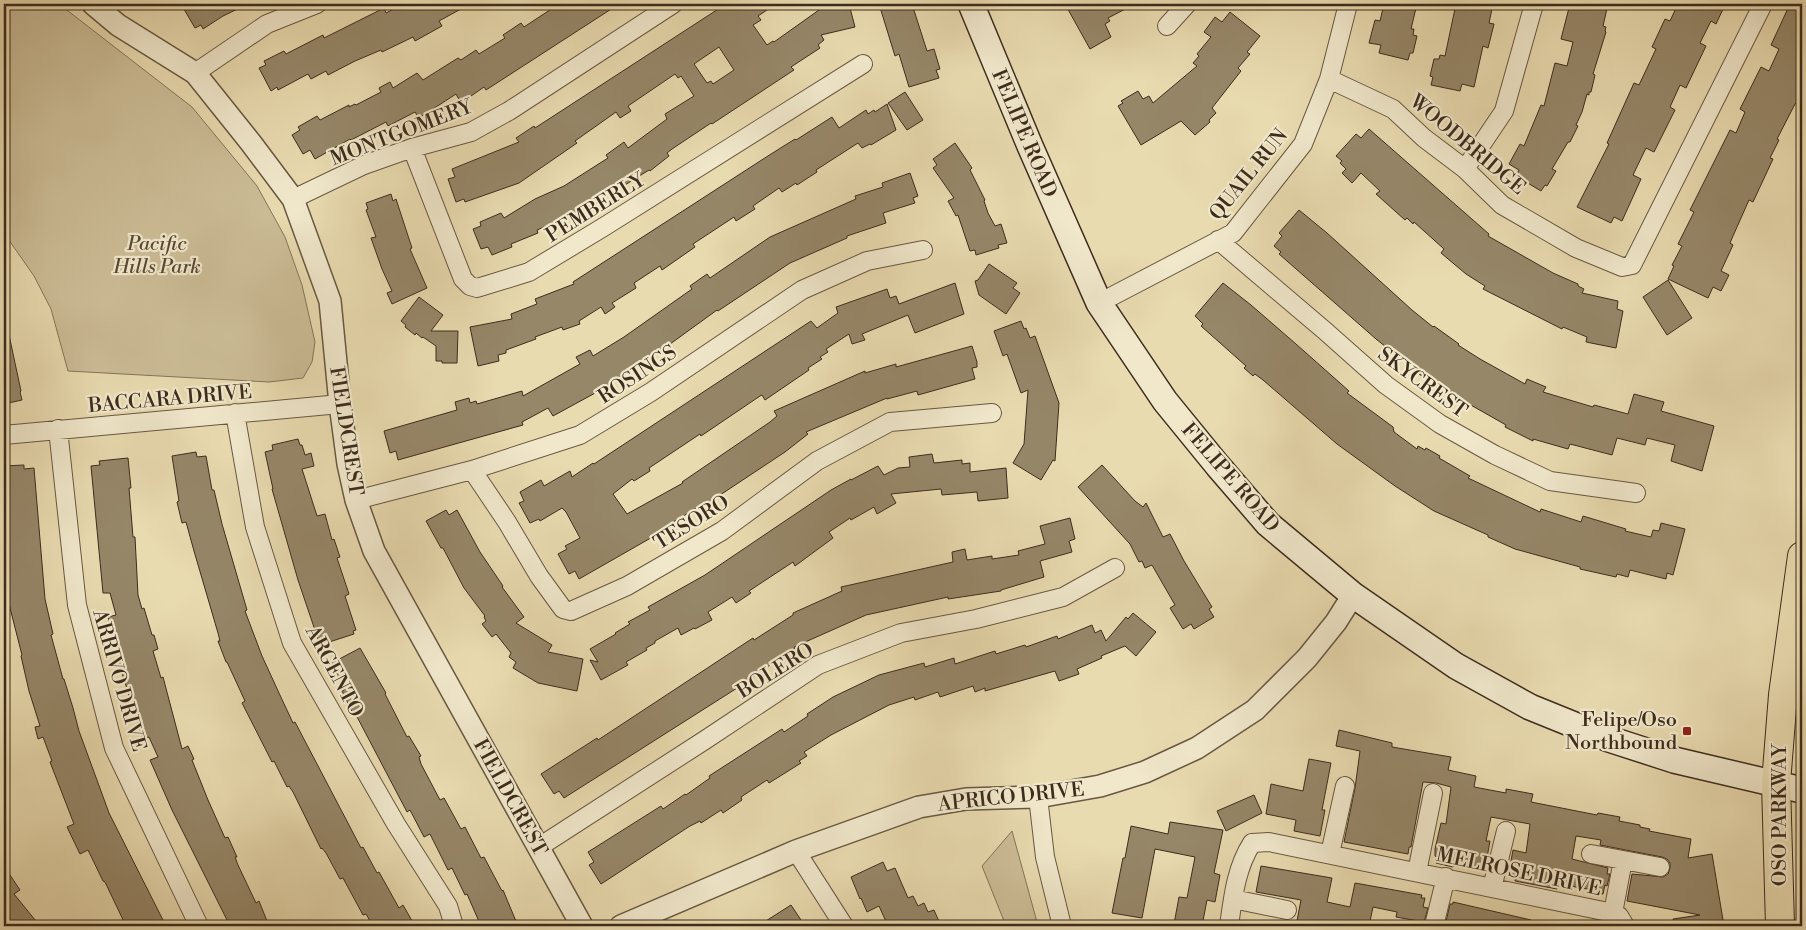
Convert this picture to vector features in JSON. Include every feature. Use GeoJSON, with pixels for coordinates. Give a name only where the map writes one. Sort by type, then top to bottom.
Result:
{"type":"FeatureCollection","features":[{"type":"Feature","properties":{"kind":"main road","name":"FELIPE ROAD"},"geometry":{"type":"LineString","coordinates":[[971,4],[1030,146],[1099,303],[1166,401],[1268,524],[1353,595],[1456,666],[1530,707],[1609,739],[1674,760],[1802,790]]}},
{"type":"Feature","properties":{"kind":"main road","name":"OSO PARKWAY"},"geometry":{"type":"LineString","coordinates":[[1780,926],[1776,784],[1783,695],[1802,556]]}},
{"type":"Feature","properties":{"kind":"street","name":"FIELDCREST"},"geometry":{"type":"LineString","coordinates":[[92,4],[118,25],[194,73],[251,143],[293,200],[330,301],[348,464],[356,500],[374,552],[539,847],[579,924],[582,926]]}},
{"type":"Feature","properties":{"kind":"street"},"geometry":{"type":"LineString","coordinates":[[194,73],[267,24],[317,4]]}},
{"type":"Feature","properties":{"kind":"street","name":"MONTGOMERY"},"geometry":{"type":"LineString","coordinates":[[293,200],[364,164],[412,148],[471,132],[509,111],[673,4]]}},
{"type":"Feature","properties":{"kind":"street"},"geometry":{"type":"LineString","coordinates":[[1167,26],[1187,4]]}},
{"type":"Feature","properties":{"kind":"street","name":"QUAIL RUN"},"geometry":{"type":"LineString","coordinates":[[1099,303],[1233,232],[1303,144],[1330,79],[1348,4]]}},
{"type":"Feature","properties":{"kind":"street"},"geometry":{"type":"LineString","coordinates":[[1464,169],[1504,111],[1534,4]]}},
{"type":"Feature","properties":{"kind":"street","name":"WOODBRIDGE"},"geometry":{"type":"LineString","coordinates":[[1330,79],[1393,109],[1424,138],[1464,169],[1502,205],[1576,248],[1622,267],[1632,265],[1764,4]]}},
{"type":"Feature","properties":{"kind":"street","name":"PEMBERLY"},"geometry":{"type":"LineString","coordinates":[[412,148],[463,279],[470,286],[477,288],[529,272],[863,64]]}},
{"type":"Feature","properties":{"kind":"street","name":"SKYCREST"},"geometry":{"type":"LineString","coordinates":[[1218,240],[1386,385],[1440,424],[1495,456],[1550,481],[1636,493]]}},
{"type":"Feature","properties":{"kind":"street","name":"ROSINGS"},"geometry":{"type":"LineString","coordinates":[[356,500],[472,470],[580,435],[651,392],[802,290],[867,260],[923,250]]}},
{"type":"Feature","properties":{"kind":"street","name":"BACCARA DRIVE"},"geometry":{"type":"LineString","coordinates":[[4,435],[340,404]]}},
{"type":"Feature","properties":{"kind":"street","name":"TESORO"},"geometry":{"type":"LineString","coordinates":[[472,470],[549,589],[563,608],[571,611],[627,586],[722,532],[817,461],[890,422],[992,413]]}},
{"type":"Feature","properties":{"kind":"street","name":"ARGENTO"},"geometry":{"type":"LineString","coordinates":[[236,414],[255,527],[292,643],[396,824],[448,906],[454,926]]}},
{"type":"Feature","properties":{"kind":"street","name":"ARRIVO DRIVE"},"geometry":{"type":"LineString","coordinates":[[58,429],[77,605],[114,748],[199,926]]}},
{"type":"Feature","properties":{"kind":"street","name":"BOLERO"},"geometry":{"type":"LineString","coordinates":[[539,847],[818,665],[901,633],[976,619],[1063,597],[1114,568]]}},
{"type":"Feature","properties":{"kind":"street","name":"APRICO DRIVE"},"geometry":{"type":"LineString","coordinates":[[620,926],[796,851],[919,807],[966,798],[1038,797],[1100,786],[1145,772],[1197,748],[1255,710],[1307,658],[1336,622],[1353,595]]}},
{"type":"Feature","properties":{"kind":"street"},"geometry":{"type":"LineString","coordinates":[[1330,854],[1345,786]]}},
{"type":"Feature","properties":{"kind":"street","name":"MELROSE DRIVE"},"geometry":{"type":"LineString","coordinates":[[1417,872],[1433,793]]}},
{"type":"Feature","properties":{"kind":"street"},"geometry":{"type":"LineString","coordinates":[[1038,797],[1045,857],[1061,919],[1072,926]]}},
{"type":"Feature","properties":{"kind":"street"},"geometry":{"type":"LineString","coordinates":[[1492,888],[1506,831]]}},
{"type":"Feature","properties":{"kind":"street","name":"MELROSE DRIVE"},"geometry":{"type":"LineString","coordinates":[[1229,926],[1242,858],[1252,843],[1269,842],[1446,877],[1613,913],[1619,916],[1625,926]]}},
{"type":"Feature","properties":{"kind":"street"},"geometry":{"type":"LineString","coordinates":[[796,851],[844,926]]}},
{"type":"Feature","properties":{"kind":"street","name":"MELROSE DRIVE"},"geometry":{"type":"LineString","coordinates":[[1591,854],[1660,866]]}},
{"type":"Feature","properties":{"kind":"street","name":"MELROSE DRIVE"},"geometry":{"type":"LineString","coordinates":[[1613,913],[1623,860]]}},
{"type":"Feature","properties":{"kind":"street"},"geometry":{"type":"LineString","coordinates":[[1434,926],[1446,877]]}},
{"type":"Feature","properties":{"kind":"street"},"geometry":{"type":"LineString","coordinates":[[1233,899],[1287,910]]}},
{"type":"Feature","properties":{"kind":"green space","name":"Pacific Hills Park"},"geometry":{"type":"Polygon","coordinates":[[[4,4],[59,4],[192,107],[257,186],[285,237],[302,285],[315,342],[312,362],[303,378],[269,382],[68,371],[51,309],[34,276],[4,233],[4,4]]]}},
{"type":"Feature","properties":{"kind":"green space"},"geometry":{"type":"Polygon","coordinates":[[[1012,831],[1037,922],[1040,926],[1006,926],[982,866],[1012,831]]]}},
{"type":"Feature","properties":{"kind":"building"},"geometry":{"type":"Polygon","coordinates":[[[181,4],[248,4],[223,16],[203,29],[201,25],[195,28],[181,4]]]}},
{"type":"Feature","properties":{"kind":"building"},"geometry":{"type":"Polygon","coordinates":[[[403,4],[470,4],[439,21],[442,26],[415,41],[413,37],[382,52],[381,50],[355,61],[328,75],[326,71],[311,79],[308,74],[278,90],[277,87],[271,91],[259,68],[266,65],[264,61],[284,51],[286,54],[323,35],[324,38],[384,8],[386,13],[403,4]]]}},
{"type":"Feature","properties":{"kind":"building"},"geometry":{"type":"Polygon","coordinates":[[[559,4],[619,4],[486,90],[484,87],[461,103],[456,94],[419,118],[415,112],[388,126],[386,122],[350,139],[315,159],[310,150],[303,154],[292,135],[300,130],[298,127],[317,116],[320,120],[349,105],[349,107],[356,105],[381,92],[379,88],[390,82],[393,88],[417,73],[423,80],[458,58],[461,60],[476,50],[479,54],[505,38],[503,35],[521,23],[524,27],[559,4]]]}},
{"type":"Feature","properties":{"kind":"building"},"geometry":{"type":"Polygon","coordinates":[[[726,4],[776,4],[758,16],[761,20],[753,25],[767,45],[819,10],[817,4],[846,4],[847,9],[850,8],[855,27],[821,35],[824,40],[818,45],[820,48],[791,67],[794,70],[672,149],[667,153],[669,156],[650,171],[588,208],[587,206],[565,223],[563,219],[537,230],[538,233],[511,244],[512,247],[492,255],[488,247],[481,249],[473,229],[481,226],[480,222],[501,213],[504,218],[535,199],[564,186],[608,158],[606,155],[624,142],[628,148],[667,119],[665,114],[694,96],[681,76],[678,78],[675,74],[628,106],[631,111],[620,118],[616,112],[575,141],[577,143],[519,183],[465,202],[464,199],[456,202],[448,179],[455,177],[452,169],[519,142],[516,138],[534,126],[535,128],[726,4]],[[719,47],[694,64],[707,83],[711,81],[713,84],[734,70],[719,47]]]}},
{"type":"Feature","properties":{"kind":"building"},"geometry":{"type":"Polygon","coordinates":[[[879,4],[912,4],[927,51],[934,49],[940,69],[936,70],[939,78],[909,87],[899,54],[895,56],[879,4]]]}},
{"type":"Feature","properties":{"kind":"building"},"geometry":{"type":"Polygon","coordinates":[[[1065,4],[1135,4],[1108,18],[1110,21],[1105,24],[1111,37],[1090,49],[1065,4]]]}},
{"type":"Feature","properties":{"kind":"building"},"geometry":{"type":"Polygon","coordinates":[[[1384,4],[1417,4],[1411,29],[1414,29],[1413,35],[1417,36],[1413,53],[1410,53],[1408,60],[1379,53],[1381,45],[1369,43],[1375,20],[1380,21],[1384,4]]]}},
{"type":"Feature","properties":{"kind":"building"},"geometry":{"type":"Polygon","coordinates":[[[1456,4],[1493,4],[1489,23],[1494,24],[1488,48],[1483,46],[1474,87],[1462,84],[1460,91],[1431,85],[1433,77],[1430,76],[1434,59],[1439,59],[1440,55],[1445,56],[1456,4]]]}},
{"type":"Feature","properties":{"kind":"building"},"geometry":{"type":"Polygon","coordinates":[[[1570,4],[1608,4],[1603,26],[1606,27],[1606,32],[1593,74],[1595,75],[1591,92],[1589,92],[1589,95],[1587,94],[1576,125],[1578,126],[1552,169],[1556,171],[1547,186],[1545,185],[1541,191],[1516,176],[1519,170],[1509,164],[1520,144],[1524,146],[1541,105],[1544,106],[1555,63],[1567,66],[1573,42],[1561,39],[1570,4]]]}},
{"type":"Feature","properties":{"kind":"building"},"geometry":{"type":"Polygon","coordinates":[[[1678,4],[1717,4],[1724,7],[1716,24],[1711,21],[1700,43],[1706,46],[1686,88],[1680,85],[1670,107],[1675,110],[1654,152],[1646,148],[1633,175],[1641,179],[1622,221],[1614,217],[1611,223],[1577,207],[1609,144],[1607,143],[1634,83],[1639,85],[1656,49],[1652,47],[1665,19],[1670,21],[1678,4]]]}},
{"type":"Feature","properties":{"kind":"building"},"geometry":{"type":"Polygon","coordinates":[[[1790,4],[1802,4],[1802,106],[1795,104],[1777,139],[1779,140],[1770,158],[1773,159],[1753,202],[1749,200],[1733,236],[1730,243],[1733,245],[1721,271],[1729,275],[1721,291],[1713,287],[1708,298],[1668,279],[1674,266],[1672,265],[1682,246],[1678,244],[1694,212],[1690,210],[1730,130],[1736,133],[1745,112],[1740,109],[1761,67],[1769,71],[1779,49],[1771,45],[1790,4]]]}},
{"type":"Feature","properties":{"kind":"building"},"geometry":{"type":"Polygon","coordinates":[[[1230,12],[1260,36],[1247,52],[1250,54],[1238,68],[1241,71],[1212,108],[1216,113],[1209,120],[1210,122],[1195,135],[1181,121],[1141,145],[1118,106],[1123,103],[1121,101],[1138,91],[1143,99],[1149,96],[1153,103],[1197,66],[1193,63],[1199,56],[1197,54],[1211,37],[1204,32],[1215,17],[1222,22],[1230,12]]]}},
{"type":"Feature","properties":{"kind":"building"},"geometry":{"type":"Polygon","coordinates":[[[905,92],[923,120],[907,130],[888,103],[905,92]]]}},
{"type":"Feature","properties":{"kind":"building"},"geometry":{"type":"Polygon","coordinates":[[[887,104],[896,130],[871,145],[862,148],[858,143],[816,170],[817,172],[797,185],[796,183],[782,192],[779,188],[753,206],[755,209],[736,221],[734,217],[693,244],[695,247],[662,270],[660,266],[634,283],[636,288],[612,303],[615,307],[605,314],[601,307],[579,321],[580,324],[563,330],[562,327],[535,337],[536,339],[506,350],[506,353],[498,355],[499,361],[478,366],[470,327],[512,319],[511,314],[537,304],[535,299],[574,284],[573,282],[771,154],[832,117],[839,128],[866,110],[868,114],[874,110],[875,112],[887,104]]]}},
{"type":"Feature","properties":{"kind":"building"},"geometry":{"type":"Polygon","coordinates":[[[1369,129],[1489,234],[1488,236],[1553,273],[1578,284],[1578,286],[1584,289],[1582,293],[1618,301],[1617,309],[1623,311],[1616,348],[1586,342],[1587,337],[1563,327],[1562,329],[1483,289],[1485,286],[1466,274],[1441,253],[1444,249],[1414,222],[1413,224],[1407,218],[1405,220],[1376,194],[1380,191],[1361,173],[1352,183],[1342,173],[1346,169],[1340,163],[1342,161],[1336,156],[1356,134],[1361,138],[1369,129]]]}},
{"type":"Feature","properties":{"kind":"building"},"geometry":{"type":"Polygon","coordinates":[[[955,143],[972,168],[970,170],[985,200],[988,213],[995,226],[1001,224],[1007,243],[998,245],[999,248],[976,255],[975,250],[970,251],[958,215],[956,216],[948,201],[954,198],[933,168],[937,165],[933,159],[955,143]]]}},
{"type":"Feature","properties":{"kind":"building"},"geometry":{"type":"Polygon","coordinates":[[[910,173],[918,196],[913,198],[915,203],[883,213],[886,223],[847,236],[847,238],[790,263],[597,392],[553,416],[548,408],[522,422],[523,425],[398,460],[396,451],[390,453],[384,431],[457,410],[455,402],[469,398],[470,403],[476,401],[477,404],[522,391],[523,396],[580,364],[576,357],[590,350],[593,356],[624,337],[692,289],[690,286],[707,274],[710,278],[770,237],[856,199],[855,196],[883,187],[882,183],[910,173]]]}},
{"type":"Feature","properties":{"kind":"building"},"geometry":{"type":"Polygon","coordinates":[[[391,194],[393,201],[396,199],[412,248],[410,249],[427,288],[392,304],[387,293],[392,291],[371,238],[376,237],[366,210],[368,209],[366,203],[391,194]]]}},
{"type":"Feature","properties":{"kind":"building"},"geometry":{"type":"Polygon","coordinates":[[[1299,210],[1433,327],[1480,359],[1525,384],[1527,379],[1546,387],[1543,392],[1593,407],[1594,405],[1628,414],[1634,394],[1664,402],[1661,411],[1714,426],[1702,471],[1671,461],[1675,445],[1647,438],[1645,445],[1617,438],[1612,455],[1570,444],[1568,449],[1533,439],[1533,441],[1505,427],[1506,425],[1432,383],[1376,339],[1279,254],[1281,252],[1274,246],[1282,236],[1279,233],[1299,210]]]}},
{"type":"Feature","properties":{"kind":"building"},"geometry":{"type":"Polygon","coordinates":[[[989,264],[1017,283],[1013,288],[1020,293],[1006,314],[979,295],[975,281],[978,280],[989,264]]]}},
{"type":"Feature","properties":{"kind":"building"},"geometry":{"type":"Polygon","coordinates":[[[1668,280],[1692,318],[1667,335],[1643,297],[1668,280]]]}},
{"type":"Feature","properties":{"kind":"building"},"geometry":{"type":"Polygon","coordinates":[[[955,283],[964,314],[915,333],[908,315],[862,334],[865,340],[852,344],[849,334],[826,349],[828,352],[820,357],[822,359],[808,368],[809,370],[765,400],[762,395],[760,396],[649,468],[650,471],[634,481],[632,479],[613,494],[627,514],[683,483],[770,422],[777,416],[774,411],[865,371],[865,373],[896,364],[896,367],[972,346],[977,362],[977,367],[972,368],[975,379],[918,395],[917,391],[887,398],[806,432],[808,434],[785,452],[705,505],[661,529],[663,531],[579,579],[575,571],[569,574],[558,554],[567,549],[565,546],[580,538],[566,512],[562,508],[540,521],[539,519],[530,523],[519,503],[524,501],[520,492],[541,480],[544,486],[570,471],[572,477],[811,321],[817,328],[838,313],[836,307],[887,289],[890,298],[896,296],[899,304],[955,283]]]}},
{"type":"Feature","properties":{"kind":"building"},"geometry":{"type":"Polygon","coordinates":[[[1223,283],[1251,305],[1349,391],[1347,393],[1393,427],[1394,432],[1417,449],[1418,446],[1425,450],[1426,448],[1440,456],[1439,458],[1470,476],[1468,478],[1540,512],[1541,509],[1581,522],[1583,516],[1626,529],[1625,531],[1651,537],[1653,530],[1659,531],[1661,523],[1685,529],[1673,575],[1667,573],[1666,579],[1630,570],[1628,577],[1617,574],[1616,577],[1580,569],[1580,567],[1515,549],[1434,511],[1395,486],[1337,444],[1263,380],[1255,374],[1253,376],[1244,368],[1246,366],[1201,326],[1203,324],[1195,316],[1223,283]]]}},
{"type":"Feature","properties":{"kind":"building"},"geometry":{"type":"Polygon","coordinates":[[[419,297],[443,315],[431,331],[458,331],[457,363],[436,361],[436,346],[416,333],[415,335],[401,321],[419,297]]]}},
{"type":"Feature","properties":{"kind":"building"},"geometry":{"type":"Polygon","coordinates":[[[1021,321],[1030,338],[1035,336],[1059,403],[1055,461],[1053,460],[1041,480],[1013,463],[1024,444],[1028,390],[1021,393],[1007,354],[1003,356],[994,331],[1021,321]]]}},
{"type":"Feature","properties":{"kind":"building"},"geometry":{"type":"Polygon","coordinates":[[[9,335],[22,400],[4,404],[4,336],[9,335]]]}},
{"type":"Feature","properties":{"kind":"building"},"geometry":{"type":"Polygon","coordinates":[[[298,439],[305,455],[311,453],[314,466],[302,469],[317,516],[325,514],[332,540],[334,539],[340,557],[337,558],[349,594],[345,596],[356,630],[353,631],[354,634],[320,645],[298,580],[272,489],[265,452],[273,450],[272,445],[298,439]]]}},
{"type":"Feature","properties":{"kind":"building"},"geometry":{"type":"Polygon","coordinates":[[[196,452],[197,457],[206,456],[212,490],[214,490],[247,610],[245,611],[262,656],[279,693],[293,723],[295,722],[361,848],[363,847],[377,873],[379,872],[399,908],[403,905],[415,926],[373,926],[366,914],[363,915],[343,878],[340,879],[326,853],[321,849],[293,792],[289,786],[287,787],[274,761],[272,762],[242,703],[245,701],[218,641],[220,641],[218,633],[186,522],[182,523],[177,502],[179,501],[172,456],[196,452]]]}},
{"type":"Feature","properties":{"kind":"building"},"geometry":{"type":"Polygon","coordinates":[[[932,454],[934,463],[962,460],[962,464],[970,463],[970,472],[1006,468],[1008,498],[978,501],[977,492],[942,495],[941,489],[891,494],[896,503],[877,514],[874,507],[851,520],[850,518],[829,532],[833,538],[795,566],[793,562],[749,591],[751,593],[736,603],[732,597],[708,612],[712,620],[681,635],[678,628],[655,641],[655,643],[646,648],[647,650],[626,662],[628,665],[601,680],[590,660],[598,662],[590,649],[616,634],[630,624],[628,622],[650,610],[648,607],[705,575],[831,490],[851,479],[878,466],[884,475],[898,468],[910,467],[909,457],[932,454]]]}},
{"type":"Feature","properties":{"kind":"building"},"geometry":{"type":"Polygon","coordinates":[[[128,458],[138,595],[158,649],[153,651],[161,678],[163,677],[182,749],[188,746],[208,800],[225,838],[228,837],[237,857],[235,857],[238,865],[256,903],[259,901],[269,926],[230,926],[172,810],[150,760],[158,757],[149,737],[143,739],[121,670],[118,658],[120,658],[108,617],[116,615],[110,593],[103,593],[91,466],[100,465],[99,461],[128,458]]]}},
{"type":"Feature","properties":{"kind":"building"},"geometry":{"type":"Polygon","coordinates":[[[24,465],[24,469],[34,468],[45,599],[53,634],[51,635],[79,731],[109,813],[166,926],[126,926],[88,850],[80,854],[67,827],[74,824],[50,762],[52,761],[43,737],[38,739],[35,727],[40,726],[29,691],[9,604],[6,582],[8,582],[8,574],[4,522],[4,466],[24,465]]]}},
{"type":"Feature","properties":{"kind":"building"},"geometry":{"type":"Polygon","coordinates":[[[1102,465],[1135,501],[1143,507],[1146,503],[1163,537],[1170,534],[1212,607],[1209,609],[1214,617],[1194,629],[1191,624],[1183,629],[1170,608],[1175,605],[1152,565],[1145,568],[1142,561],[1139,562],[1130,544],[1078,487],[1102,465]]]}},
{"type":"Feature","properties":{"kind":"building"},"geometry":{"type":"Polygon","coordinates":[[[446,510],[449,515],[457,510],[480,552],[524,617],[516,623],[552,645],[548,652],[583,659],[577,691],[538,683],[513,668],[516,662],[509,657],[511,653],[496,634],[492,637],[482,624],[486,621],[485,616],[464,588],[426,521],[446,510]]]}},
{"type":"Feature","properties":{"kind":"building"},"geometry":{"type":"Polygon","coordinates":[[[1070,518],[1075,539],[1069,541],[1072,552],[1040,561],[1044,577],[1001,591],[948,599],[948,597],[866,615],[794,647],[734,690],[564,798],[559,791],[554,794],[541,774],[597,738],[598,740],[753,638],[754,640],[793,615],[793,613],[842,591],[841,587],[953,562],[952,552],[965,549],[967,560],[992,556],[992,559],[1019,555],[1018,551],[1045,544],[1040,526],[1070,518]]]}},
{"type":"Feature","properties":{"kind":"building"},"geometry":{"type":"Polygon","coordinates":[[[1133,613],[1156,632],[1136,656],[1125,646],[1077,669],[1079,674],[1059,681],[1055,671],[985,691],[985,688],[975,692],[973,686],[940,697],[938,692],[915,700],[914,697],[889,705],[831,735],[804,752],[807,756],[799,761],[801,763],[769,783],[767,780],[741,797],[742,800],[723,813],[721,810],[701,823],[700,821],[690,826],[601,884],[589,865],[594,862],[588,852],[661,806],[663,809],[686,795],[710,778],[709,776],[782,729],[784,732],[833,697],[879,675],[924,663],[925,667],[954,658],[955,664],[995,651],[996,654],[1025,645],[1026,647],[1057,636],[1058,639],[1092,625],[1095,633],[1101,630],[1106,641],[1126,617],[1128,619],[1133,613]]]}},
{"type":"Feature","properties":{"kind":"building"},"geometry":{"type":"Polygon","coordinates":[[[360,648],[386,693],[407,737],[409,736],[421,756],[419,757],[421,764],[440,800],[444,798],[461,829],[465,827],[481,858],[484,857],[503,890],[518,926],[481,926],[467,894],[465,895],[452,868],[448,870],[430,834],[424,837],[410,810],[407,812],[355,713],[353,714],[342,691],[344,690],[330,664],[360,648]]]}},
{"type":"Feature","properties":{"kind":"building"},"geometry":{"type":"Polygon","coordinates":[[[1339,730],[1392,743],[1392,747],[1451,757],[1448,770],[1476,776],[1474,787],[1506,793],[1506,789],[1533,794],[1531,802],[1597,815],[1598,813],[1620,817],[1619,821],[1640,825],[1640,827],[1650,829],[1649,831],[1691,839],[1688,858],[1712,854],[1724,926],[1673,926],[1673,919],[1700,915],[1627,901],[1632,874],[1663,877],[1668,874],[1670,863],[1662,857],[1600,845],[1601,840],[1576,836],[1572,859],[1608,868],[1607,874],[1610,874],[1603,894],[1593,893],[1593,890],[1564,885],[1564,888],[1557,887],[1557,889],[1515,881],[1515,878],[1508,877],[1513,850],[1526,853],[1530,824],[1491,817],[1486,841],[1490,841],[1485,869],[1454,865],[1453,867],[1436,863],[1435,849],[1441,823],[1446,824],[1451,787],[1436,783],[1423,782],[1411,847],[1409,847],[1408,854],[1344,842],[1360,751],[1336,746],[1339,730]]]}},
{"type":"Feature","properties":{"kind":"building"},"geometry":{"type":"Polygon","coordinates":[[[1309,759],[1331,763],[1322,810],[1325,810],[1320,836],[1294,831],[1296,820],[1266,814],[1271,784],[1303,791],[1309,759]]]}},
{"type":"Feature","properties":{"kind":"building"},"geometry":{"type":"Polygon","coordinates":[[[1254,795],[1262,813],[1226,831],[1217,811],[1254,795]]]}},
{"type":"Feature","properties":{"kind":"building"},"geometry":{"type":"Polygon","coordinates":[[[1170,822],[1223,830],[1214,873],[1220,875],[1215,902],[1207,900],[1202,926],[1174,924],[1179,897],[1187,898],[1195,857],[1155,849],[1142,918],[1112,913],[1131,826],[1168,834],[1170,822]]]}},
{"type":"Feature","properties":{"kind":"building"},"geometry":{"type":"Polygon","coordinates":[[[883,862],[887,871],[895,868],[908,898],[913,896],[918,906],[924,903],[928,912],[934,910],[941,926],[888,926],[879,906],[867,912],[851,877],[883,862]]]}},
{"type":"Feature","properties":{"kind":"building"},"geometry":{"type":"Polygon","coordinates":[[[4,866],[20,890],[14,894],[40,926],[4,926],[4,866]]]}},
{"type":"Feature","properties":{"kind":"building"},"geometry":{"type":"Polygon","coordinates":[[[1261,866],[1332,878],[1327,902],[1350,907],[1355,883],[1422,895],[1421,898],[1425,898],[1423,907],[1428,908],[1424,922],[1396,917],[1397,912],[1373,907],[1369,926],[1296,926],[1301,900],[1256,892],[1261,866]]]}},
{"type":"Feature","properties":{"kind":"building"},"geometry":{"type":"Polygon","coordinates":[[[1453,902],[1531,920],[1531,926],[1445,926],[1450,904],[1453,904],[1453,902]]]}},
{"type":"Feature","properties":{"kind":"building"},"geometry":{"type":"Polygon","coordinates":[[[791,905],[805,926],[758,926],[791,905]]]}},
{"type":"Feature","properties":{"kind":"place","name":"Felipe/Oso Northbound"},"geometry":{"type":"Point","coordinates":[1687,731]}}]}
